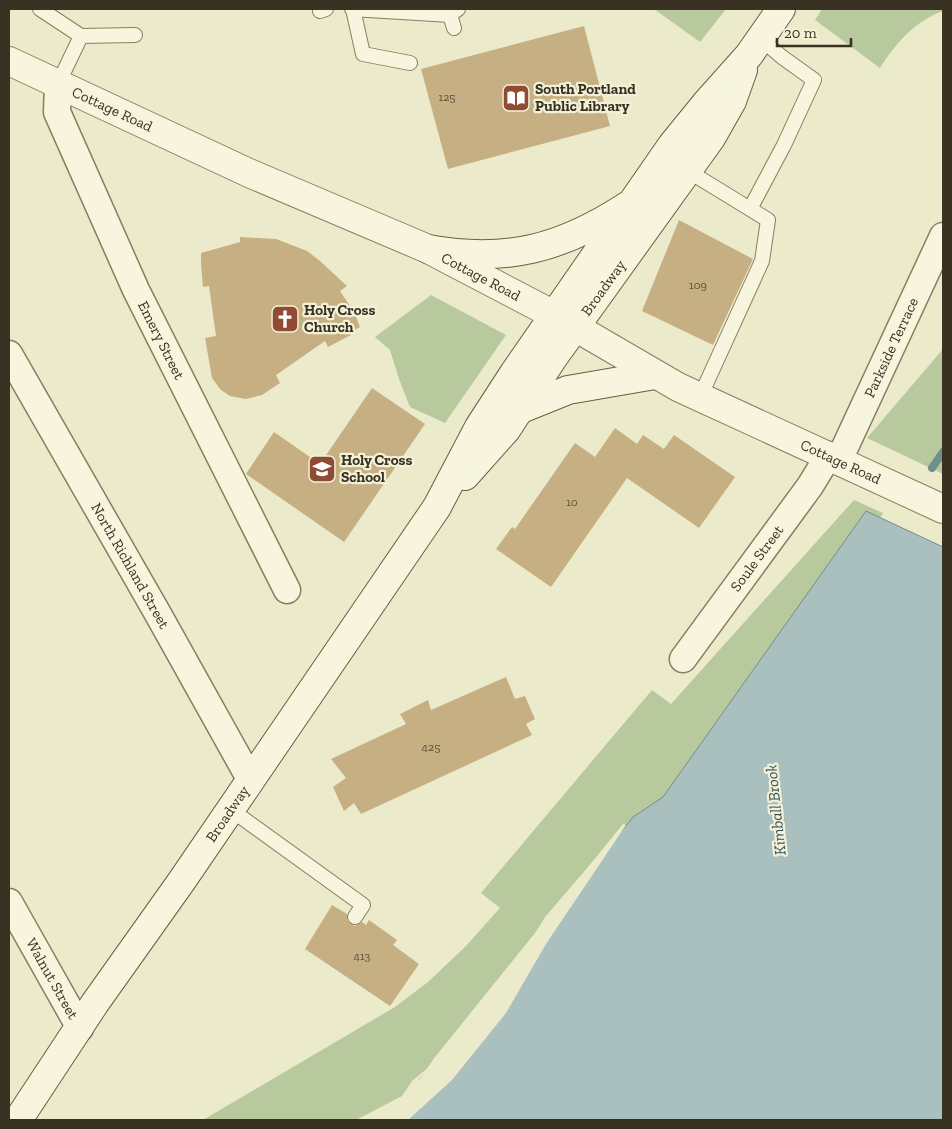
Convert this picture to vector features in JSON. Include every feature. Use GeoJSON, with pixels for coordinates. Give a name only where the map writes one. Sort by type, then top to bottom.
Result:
{"type":"FeatureCollection","features":[{"type":"Feature","properties":{"kind":"main road","name":"Broadway"},"geometry":{"type":"LineString","coordinates":[[437,507],[506,430],[521,409],[553,358],[566,322],[632,202],[672,145],[706,102],[755,47],[781,9]]}},
{"type":"Feature","properties":{"kind":"main road","name":"Broadway"},"geometry":{"type":"LineString","coordinates":[[18,1120],[437,507],[479,427],[688,171],[711,138],[732,101],[755,47]]}},
{"type":"Feature","properties":{"kind":"main road","name":"Cottage Road"},"geometry":{"type":"LineString","coordinates":[[9,61],[249,173],[428,249],[566,322],[655,375],[943,509]]}},
{"type":"Feature","properties":{"kind":"main road"},"geometry":{"type":"LineString","coordinates":[[428,249],[470,255],[522,252],[574,235],[598,224],[632,202]]}},
{"type":"Feature","properties":{"kind":"main road"},"geometry":{"type":"LineString","coordinates":[[521,409],[568,390],[655,375]]}},
{"type":"Feature","properties":{"kind":"street","name":"Emery Street"},"geometry":{"type":"LineString","coordinates":[[58,84],[57,112],[136,290],[287,590]]}},
{"type":"Feature","properties":{"kind":"street","name":"Parkside Terrace"},"geometry":{"type":"LineString","coordinates":[[834,457],[943,236]]}},
{"type":"Feature","properties":{"kind":"street","name":"North Richland Street"},"geometry":{"type":"LineString","coordinates":[[9,354],[250,779]]}},
{"type":"Feature","properties":{"kind":"street","name":"Soule Street"},"geometry":{"type":"LineString","coordinates":[[683,659],[810,486],[834,457]]}},
{"type":"Feature","properties":{"kind":"street","name":"Walnut Street"},"geometry":{"type":"LineString","coordinates":[[9,902],[80,1028]]}},
{"type":"Feature","properties":{"kind":"lane"},"geometry":{"type":"LineString","coordinates":[[40,9],[81,36],[135,35]]}},
{"type":"Feature","properties":{"kind":"lane"},"geometry":{"type":"LineString","coordinates":[[410,63],[363,54],[353,9],[454,17]]}},
{"type":"Feature","properties":{"kind":"lane"},"geometry":{"type":"LineString","coordinates":[[58,84],[81,36]]}},
{"type":"Feature","properties":{"kind":"lane"},"geometry":{"type":"LineString","coordinates":[[750,210],[784,145],[814,80],[782,57],[755,47]]}},
{"type":"Feature","properties":{"kind":"lane"},"geometry":{"type":"LineString","coordinates":[[688,171],[768,220],[762,260],[700,397]]}},
{"type":"Feature","properties":{"kind":"lane"},"geometry":{"type":"LineString","coordinates":[[230,809],[363,905],[355,917]]}},
{"type":"Feature","properties":{"kind":"green space"},"geometry":{"type":"Polygon","coordinates":[[[654,9],[726,9],[700,42],[654,9]]]}},
{"type":"Feature","properties":{"kind":"green space"},"geometry":{"type":"Polygon","coordinates":[[[822,9],[943,9],[943,11],[923,21],[907,34],[892,50],[880,68],[815,20],[822,9]]]}},
{"type":"Feature","properties":{"kind":"green space"},"geometry":{"type":"Polygon","coordinates":[[[431,295],[506,335],[445,423],[410,407],[390,350],[375,337],[431,295]]]}},
{"type":"Feature","properties":{"kind":"green space"},"geometry":{"type":"Polygon","coordinates":[[[943,349],[943,474],[867,438],[943,349]]]}},
{"type":"Feature","properties":{"kind":"green space"},"geometry":{"type":"Polygon","coordinates":[[[854,500],[883,513],[880,518],[943,547],[943,1120],[393,1112],[429,1067],[412,1081],[402,1096],[356,1120],[203,1120],[395,1007],[428,982],[466,946],[500,908],[481,893],[652,690],[671,704],[854,500]],[[620,830],[545,917],[529,943],[620,830]]]}},
{"type":"Feature","properties":{"kind":"water"},"geometry":{"type":"Polygon","coordinates":[[[866,511],[943,547],[943,1120],[376,1120],[393,1112],[633,817],[663,797],[866,511]]]}},
{"type":"Feature","properties":{"kind":"pier"},"geometry":{"type":"Polygon","coordinates":[[[623,824],[626,825],[546,944],[506,1013],[452,1080],[408,1120],[374,1120],[391,1110],[414,1083],[419,1080],[435,1057],[623,824]]]}},
{"type":"Feature","properties":{"kind":"building","name":"South Portland Public Library"},"geometry":{"type":"Polygon","coordinates":[[[584,26],[610,126],[448,169],[421,69],[584,26]]]}},
{"type":"Feature","properties":{"kind":"building"},"geometry":{"type":"Polygon","coordinates":[[[679,220],[753,259],[713,345],[642,311],[679,220]]]}},
{"type":"Feature","properties":{"kind":"building","name":"Holy Cross Church"},"geometry":{"type":"Polygon","coordinates":[[[240,237],[276,239],[307,251],[347,286],[340,291],[354,312],[360,327],[349,333],[351,335],[328,347],[325,341],[276,375],[280,383],[262,395],[246,399],[230,396],[221,390],[212,378],[205,338],[216,336],[209,286],[203,287],[201,264],[201,253],[240,242],[240,237]]]}},
{"type":"Feature","properties":{"kind":"building","name":"Holy Cross School"},"geometry":{"type":"Polygon","coordinates":[[[372,388],[425,424],[344,542],[246,474],[274,432],[320,464],[372,388]]]}},
{"type":"Feature","properties":{"kind":"building"},"geometry":{"type":"Polygon","coordinates":[[[615,428],[637,444],[643,435],[664,449],[674,435],[735,477],[699,528],[627,478],[551,587],[496,549],[512,527],[515,529],[575,443],[595,457],[615,428]]]}},
{"type":"Feature","properties":{"kind":"building"},"geometry":{"type":"Polygon","coordinates":[[[506,677],[515,699],[525,696],[535,719],[526,724],[532,735],[361,814],[354,803],[344,811],[333,787],[346,778],[331,759],[406,724],[400,714],[428,700],[431,710],[506,677]]]}},
{"type":"Feature","properties":{"kind":"building"},"geometry":{"type":"Polygon","coordinates":[[[332,905],[347,914],[347,920],[355,926],[362,922],[366,925],[369,920],[397,940],[393,945],[419,964],[390,1006],[305,949],[332,905]]]}},
{"type":"Feature","properties":{"kind":"waterway","name":"Kimball Brook"},"geometry":{"type":"LineString","coordinates":[[932,468],[943,452]]}},
{"type":"Feature","properties":{"kind":"place","name":"South Portland Public Library"},"geometry":{"type":"Point","coordinates":[516,98]}},
{"type":"Feature","properties":{"kind":"place","name":"Holy Cross Church"},"geometry":{"type":"Point","coordinates":[285,319]}},
{"type":"Feature","properties":{"kind":"place","name":"Holy Cross School"},"geometry":{"type":"Point","coordinates":[322,469]}}]}
